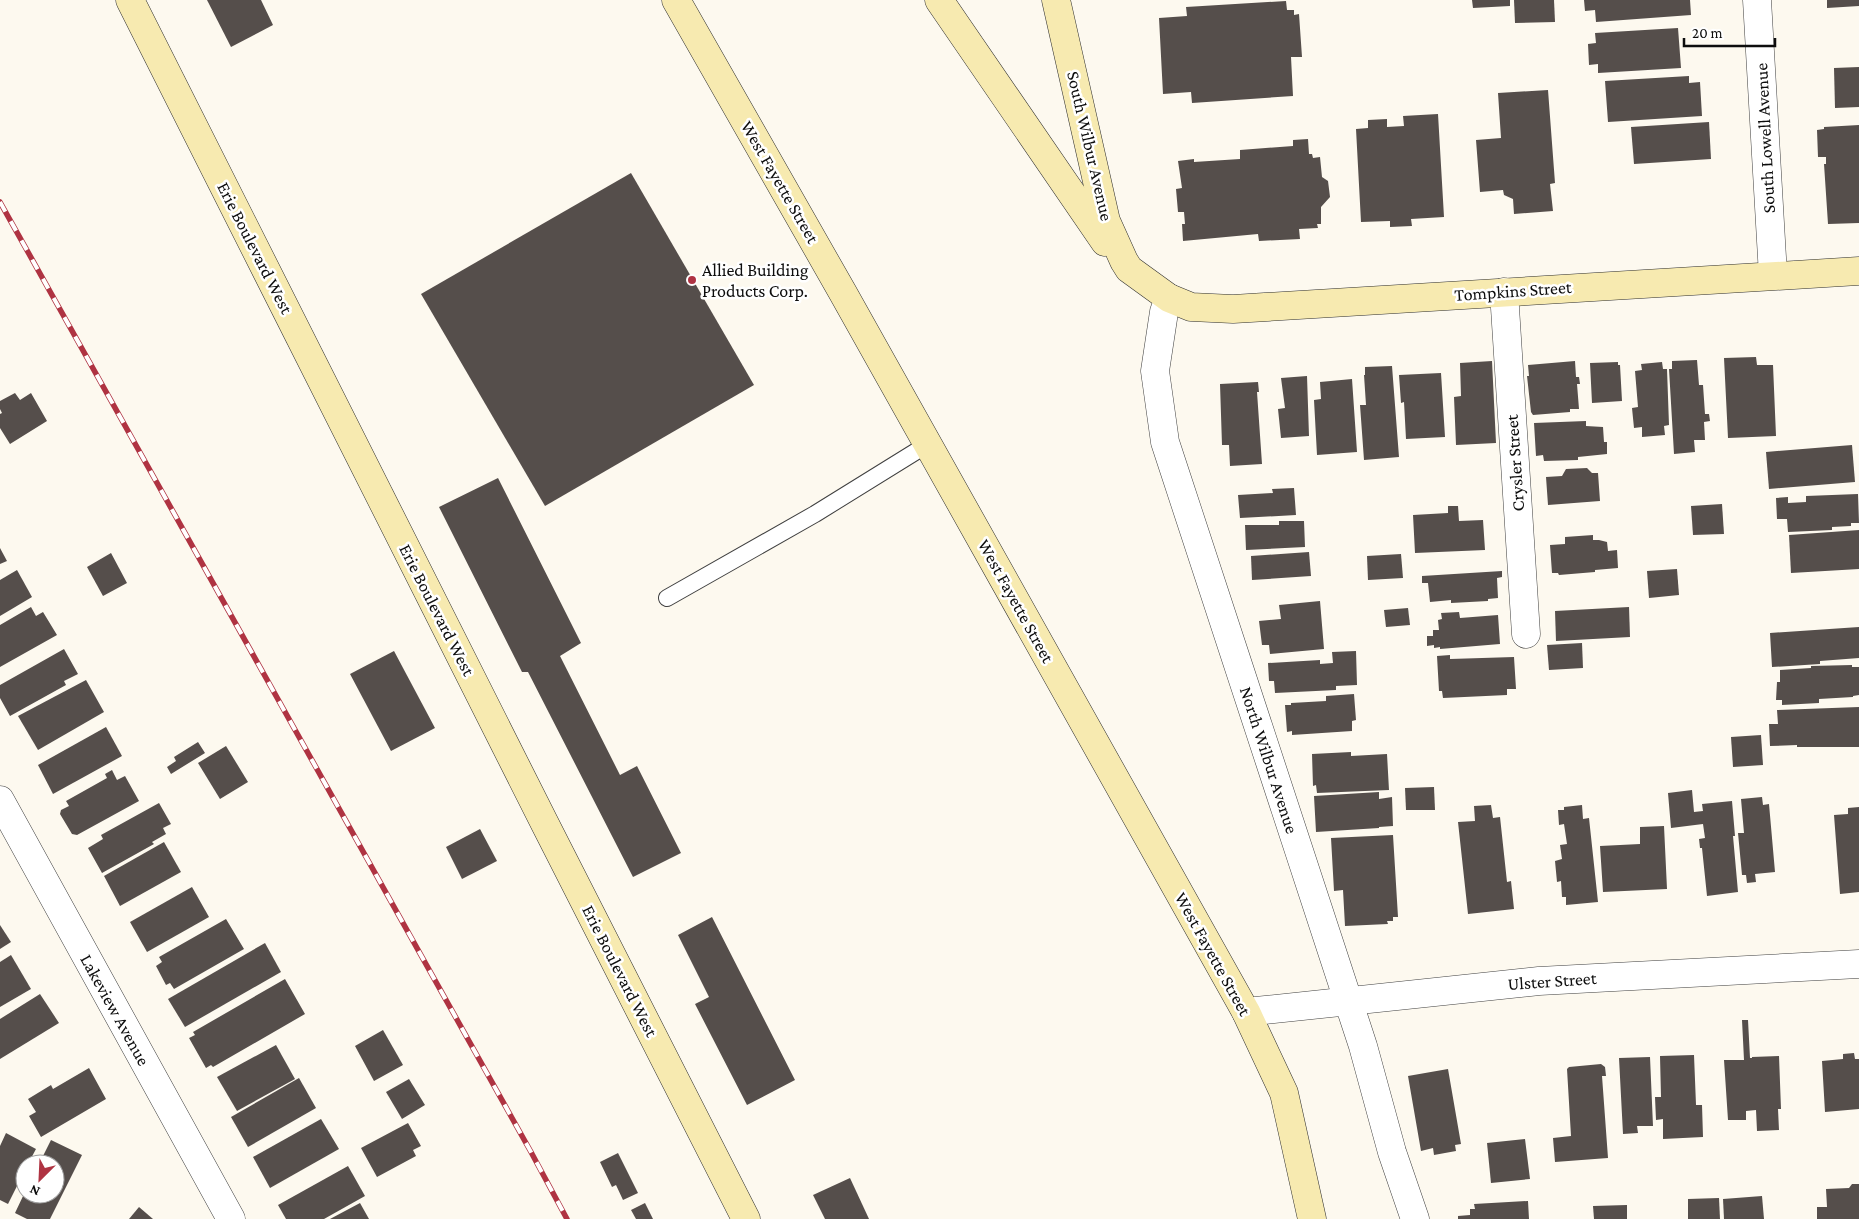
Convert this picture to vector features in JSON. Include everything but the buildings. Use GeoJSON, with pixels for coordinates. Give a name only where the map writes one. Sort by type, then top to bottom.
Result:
{"type":"FeatureCollection","features":[{"type":"Feature","properties":{"kind":"street","name":"Erie Boulevard West"},"geometry":{"type":"LineString","coordinates":[[130,0],[746,1219]]}},
{"type":"Feature","properties":{"kind":"street","name":"West Fayette Street"},"geometry":{"type":"LineString","coordinates":[[676,0],[928,444],[1246,1012],[1284,1093],[1312,1219]]}},
{"type":"Feature","properties":{"kind":"street"},"geometry":{"type":"LineString","coordinates":[[939,0],[1104,242],[1124,261]]}},
{"type":"Feature","properties":{"kind":"street","name":"South Wilbur Avenue"},"geometry":{"type":"LineString","coordinates":[[1056,0],[1106,221],[1129,269],[1169,298]]}},
{"type":"Feature","properties":{"kind":"street","name":"South Lowell Avenue"},"geometry":{"type":"LineString","coordinates":[[1757,0],[1773,275]]}},
{"type":"Feature","properties":{"kind":"street","name":"Tompkins Street"},"geometry":{"type":"LineString","coordinates":[[1169,298],[1191,307],[1233,309],[1859,271]]}},
{"type":"Feature","properties":{"kind":"street","name":"Crysler Street"},"geometry":{"type":"LineString","coordinates":[[1504,292],[1526,634]]}},
{"type":"Feature","properties":{"kind":"street","name":"North Wilbur Avenue"},"geometry":{"type":"LineString","coordinates":[[1169,298],[1164,312],[1155,371],[1165,442],[1363,1046],[1392,1152],[1415,1219]]}},
{"type":"Feature","properties":{"kind":"street","name":"Lakeview Avenue"},"geometry":{"type":"LineString","coordinates":[[0,800],[231,1219]]}},
{"type":"Feature","properties":{"kind":"street","name":"Ulster Street"},"geometry":{"type":"LineString","coordinates":[[1246,1012],[1540,981],[1859,964]]}},
{"type":"Feature","properties":{"kind":"lane"},"geometry":{"type":"LineString","coordinates":[[667,598],[815,514],[928,444]]}},
{"type":"Feature","properties":{"kind":"railway"},"geometry":{"type":"LineString","coordinates":[[0,202],[567,1219]]}},
{"type":"Feature","properties":{"kind":"place","name":"Allied Building Products Corp."},"geometry":{"type":"Point","coordinates":[692,280]}}]}
